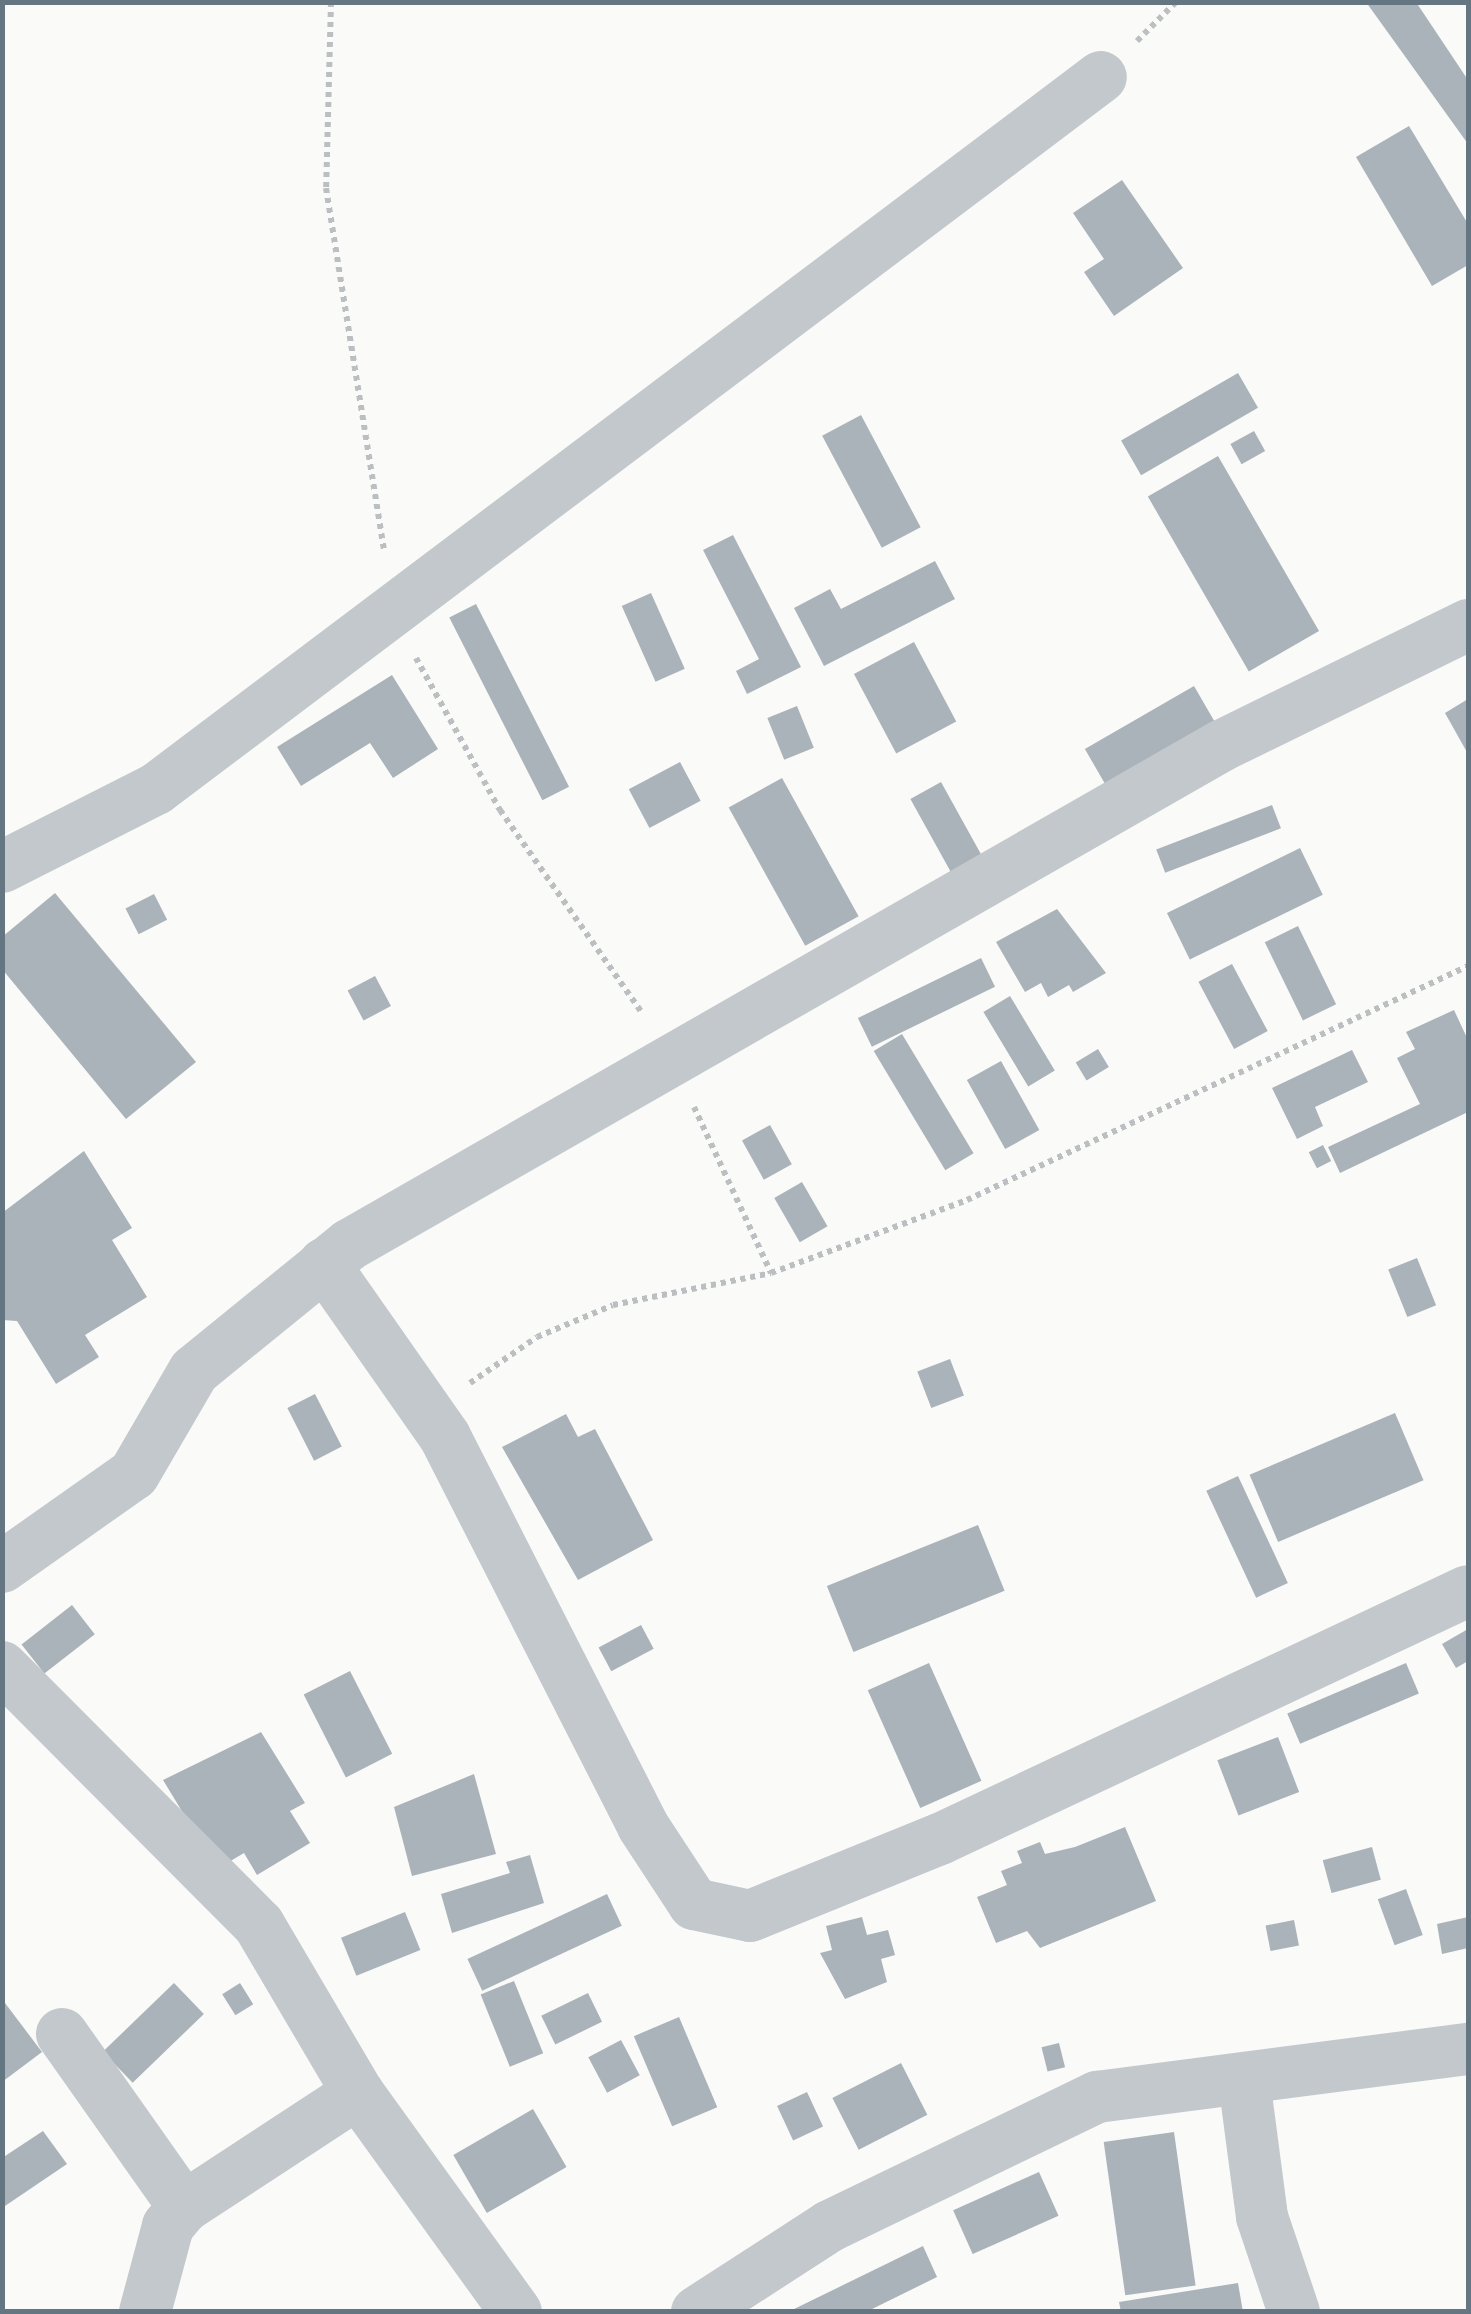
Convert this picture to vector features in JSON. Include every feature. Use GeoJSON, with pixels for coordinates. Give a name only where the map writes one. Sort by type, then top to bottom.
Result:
{"type":"FeatureCollection","features":[{"type":"Feature","properties":{"kind":"street"},"geometry":{"type":"LineString","coordinates":[[2,867],[156,789],[395,616],[1101,76]]}},
{"type":"Feature","properties":{"kind":"street"},"geometry":{"type":"LineString","coordinates":[[2,1567],[134,1474],[194,1371],[324,1264],[1221,746],[1468,625]]}},
{"type":"Feature","properties":{"kind":"street"},"geometry":{"type":"LineString","coordinates":[[324,1264],[428,1412],[643,1826],[694,1904],[750,1916],[1056,1788],[1468,1591]]}},
{"type":"Feature","properties":{"kind":"street"},"geometry":{"type":"LineString","coordinates":[[2,1667],[259,1924],[358,2093],[516,2312]]}},
{"type":"Feature","properties":{"kind":"street"},"geometry":{"type":"LineString","coordinates":[[62,2034],[184,2206]]}},
{"type":"Feature","properties":{"kind":"street"},"geometry":{"type":"LineString","coordinates":[[697,2312],[830,2226],[1097,2097],[1468,2049]]}},
{"type":"Feature","properties":{"kind":"street"},"geometry":{"type":"LineString","coordinates":[[1244,2080],[1262,2218],[1294,2312]]}},
{"type":"Feature","properties":{"kind":"street"},"geometry":{"type":"LineString","coordinates":[[145,2312],[168,2226],[184,2206],[358,2093]]}},
{"type":"Feature","properties":{"kind":"path"},"geometry":{"type":"LineString","coordinates":[[331,2],[326,188],[395,616],[500,810],[675,1058],[771,1274]]}},
{"type":"Feature","properties":{"kind":"path"},"geometry":{"type":"LineString","coordinates":[[428,1412],[537,1337],[613,1305],[771,1274],[966,1200],[1468,966]]}},
{"type":"Feature","properties":{"kind":"building"},"geometry":{"type":"Polygon","coordinates":[[[1366,2],[1416,2],[1468,80],[1468,144],[1366,2]]]}},
{"type":"Feature","properties":{"kind":"building"},"geometry":{"type":"Polygon","coordinates":[[[1409,126],[1468,224],[1468,265],[1432,286],[1356,157],[1409,126]]]}},
{"type":"Feature","properties":{"kind":"building"},"geometry":{"type":"Polygon","coordinates":[[[1122,180],[1183,268],[1114,316],[1084,272],[1104,259],[1073,213],[1122,180]]]}},
{"type":"Feature","properties":{"kind":"building"},"geometry":{"type":"Polygon","coordinates":[[[1238,373],[1258,408],[1141,475],[1121,440],[1238,373]]]}},
{"type":"Feature","properties":{"kind":"building"},"geometry":{"type":"Polygon","coordinates":[[[861,415],[921,527],[882,548],[822,436],[861,415]]]}},
{"type":"Feature","properties":{"kind":"building"},"geometry":{"type":"Polygon","coordinates":[[[1254,431],[1265,451],[1242,464],[1230,444],[1254,431]]]}},
{"type":"Feature","properties":{"kind":"building"},"geometry":{"type":"Polygon","coordinates":[[[1218,456],[1319,631],[1249,671],[1148,496],[1218,456]]]}},
{"type":"Feature","properties":{"kind":"building"},"geometry":{"type":"Polygon","coordinates":[[[733,535],[801,667],[747,694],[736,671],[759,659],[703,550],[733,535]]]}},
{"type":"Feature","properties":{"kind":"building"},"geometry":{"type":"Polygon","coordinates":[[[935,561],[955,599],[824,666],[794,608],[830,589],[841,609],[935,561]]]}},
{"type":"Feature","properties":{"kind":"building"},"geometry":{"type":"Polygon","coordinates":[[[651,593],[685,669],[656,682],[622,606],[651,593]]]}},
{"type":"Feature","properties":{"kind":"building"},"geometry":{"type":"Polygon","coordinates":[[[476,604],[569,787],[542,800],[449,618],[476,604]]]}},
{"type":"Feature","properties":{"kind":"building"},"geometry":{"type":"Polygon","coordinates":[[[914,642],[956,721],[896,753],[854,674],[914,642]]]}},
{"type":"Feature","properties":{"kind":"building"},"geometry":{"type":"Polygon","coordinates":[[[392,675],[438,749],[393,778],[370,743],[301,786],[277,747],[392,675]]]}},
{"type":"Feature","properties":{"kind":"building"},"geometry":{"type":"Polygon","coordinates":[[[1194,686],[1218,728],[1109,791],[1085,749],[1194,686]]]}},
{"type":"Feature","properties":{"kind":"building"},"geometry":{"type":"Polygon","coordinates":[[[1468,699],[1468,754],[1445,713],[1468,699]]]}},
{"type":"Feature","properties":{"kind":"building"},"geometry":{"type":"Polygon","coordinates":[[[797,706],[814,748],[784,760],[767,718],[797,706]]]}},
{"type":"Feature","properties":{"kind":"building"},"geometry":{"type":"Polygon","coordinates":[[[680,762],[701,801],[649,828],[629,789],[680,762]]]}},
{"type":"Feature","properties":{"kind":"building"},"geometry":{"type":"Polygon","coordinates":[[[782,778],[859,916],[805,946],[729,808],[782,778]]]}},
{"type":"Feature","properties":{"kind":"building"},"geometry":{"type":"Polygon","coordinates":[[[941,782],[984,859],[953,876],[910,799],[941,782]]]}},
{"type":"Feature","properties":{"kind":"building"},"geometry":{"type":"Polygon","coordinates":[[[1272,805],[1281,828],[1165,873],[1156,849],[1272,805]]]}},
{"type":"Feature","properties":{"kind":"building"},"geometry":{"type":"Polygon","coordinates":[[[1300,848],[1323,895],[1190,960],[1167,913],[1300,848]]]}},
{"type":"Feature","properties":{"kind":"building"},"geometry":{"type":"Polygon","coordinates":[[[55,893],[196,1062],[126,1119],[2,969],[2,937],[55,893]]]}},
{"type":"Feature","properties":{"kind":"building"},"geometry":{"type":"Polygon","coordinates":[[[154,894],[167,920],[139,934],[125,909],[154,894]]]}},
{"type":"Feature","properties":{"kind":"building"},"geometry":{"type":"Polygon","coordinates":[[[1057,909],[1106,973],[1073,992],[1069,985],[1048,997],[1041,983],[1025,992],[996,942],[1057,909]]]}},
{"type":"Feature","properties":{"kind":"building"},"geometry":{"type":"Polygon","coordinates":[[[1298,926],[1336,1004],[1303,1020],[1265,942],[1298,926]]]}},
{"type":"Feature","properties":{"kind":"building"},"geometry":{"type":"Polygon","coordinates":[[[981,958],[995,987],[872,1047],[858,1018],[981,958]]]}},
{"type":"Feature","properties":{"kind":"building"},"geometry":{"type":"Polygon","coordinates":[[[1232,964],[1268,1031],[1234,1049],[1198,982],[1232,964]]]}},
{"type":"Feature","properties":{"kind":"building"},"geometry":{"type":"Polygon","coordinates":[[[375,976],[391,1006],[364,1021],[348,991],[375,976]]]}},
{"type":"Feature","properties":{"kind":"building"},"geometry":{"type":"Polygon","coordinates":[[[1010,996],[1055,1071],[1028,1087],[983,1012],[1010,996]]]}},
{"type":"Feature","properties":{"kind":"building"},"geometry":{"type":"Polygon","coordinates":[[[1454,1010],[1468,1040],[1468,1112],[1340,1173],[1328,1147],[1420,1104],[1397,1058],[1415,1049],[1406,1032],[1454,1010]]]}},
{"type":"Feature","properties":{"kind":"building"},"geometry":{"type":"Polygon","coordinates":[[[902,1034],[974,1153],[945,1170],[874,1051],[902,1034]]]}},
{"type":"Feature","properties":{"kind":"building"},"geometry":{"type":"Polygon","coordinates":[[[1098,1049],[1109,1067],[1087,1080],[1076,1062],[1098,1049]]]}},
{"type":"Feature","properties":{"kind":"building"},"geometry":{"type":"Polygon","coordinates":[[[1352,1050],[1368,1082],[1315,1107],[1323,1126],[1297,1139],[1272,1088],[1352,1050]]]}},
{"type":"Feature","properties":{"kind":"building"},"geometry":{"type":"Polygon","coordinates":[[[1001,1061],[1039,1130],[1005,1149],[967,1080],[1001,1061]]]}},
{"type":"Feature","properties":{"kind":"building"},"geometry":{"type":"Polygon","coordinates":[[[770,1125],[792,1164],[764,1180],[742,1141],[770,1125]]]}},
{"type":"Feature","properties":{"kind":"building"},"geometry":{"type":"Polygon","coordinates":[[[1323,1145],[1331,1161],[1317,1168],[1309,1152],[1323,1145]]]}},
{"type":"Feature","properties":{"kind":"building"},"geometry":{"type":"Polygon","coordinates":[[[84,1151],[132,1228],[112,1240],[147,1297],[85,1335],[99,1357],[56,1384],[17,1321],[2,1320],[2,1213],[84,1151]]]}},
{"type":"Feature","properties":{"kind":"building"},"geometry":{"type":"Polygon","coordinates":[[[802,1182],[827,1226],[800,1242],[774,1198],[802,1182]]]}},
{"type":"Feature","properties":{"kind":"building"},"geometry":{"type":"Polygon","coordinates":[[[1417,1258],[1436,1305],[1407,1317],[1388,1270],[1417,1258]]]}},
{"type":"Feature","properties":{"kind":"building"},"geometry":{"type":"Polygon","coordinates":[[[950,1359],[964,1395],[931,1408],[917,1372],[950,1359]]]}},
{"type":"Feature","properties":{"kind":"building"},"geometry":{"type":"Polygon","coordinates":[[[315,1394],[342,1447],[314,1461],[287,1408],[315,1394]]]}},
{"type":"Feature","properties":{"kind":"building"},"geometry":{"type":"Polygon","coordinates":[[[1395,1413],[1424,1480],[1278,1542],[1250,1475],[1395,1413]]]}},
{"type":"Feature","properties":{"kind":"building"},"geometry":{"type":"Polygon","coordinates":[[[566,1414],[578,1437],[595,1429],[653,1540],[578,1580],[502,1447],[566,1414]]]}},
{"type":"Feature","properties":{"kind":"building"},"geometry":{"type":"Polygon","coordinates":[[[1238,1476],[1288,1583],[1256,1598],[1206,1491],[1238,1476]]]}},
{"type":"Feature","properties":{"kind":"building"},"geometry":{"type":"Polygon","coordinates":[[[978,1525],[1005,1591],[853,1652],[827,1586],[978,1525]]]}},
{"type":"Feature","properties":{"kind":"building"},"geometry":{"type":"Polygon","coordinates":[[[72,1605],[95,1634],[44,1674],[22,1644],[72,1605]]]}},
{"type":"Feature","properties":{"kind":"building"},"geometry":{"type":"Polygon","coordinates":[[[641,1625],[654,1649],[611,1671],[599,1648],[641,1625]]]}},
{"type":"Feature","properties":{"kind":"building"},"geometry":{"type":"Polygon","coordinates":[[[1468,1629],[1468,1661],[1456,1668],[1442,1644],[1468,1629]]]}},
{"type":"Feature","properties":{"kind":"building"},"geometry":{"type":"Polygon","coordinates":[[[929,1663],[981,1781],[920,1808],[868,1690],[929,1663]]]}},
{"type":"Feature","properties":{"kind":"building"},"geometry":{"type":"Polygon","coordinates":[[[1406,1663],[1419,1693],[1300,1744],[1287,1713],[1406,1663]]]}},
{"type":"Feature","properties":{"kind":"building"},"geometry":{"type":"Polygon","coordinates":[[[350,1671],[392,1754],[346,1777],[304,1695],[350,1671]]]}},
{"type":"Feature","properties":{"kind":"building"},"geometry":{"type":"Polygon","coordinates":[[[261,1732],[305,1803],[290,1811],[310,1843],[257,1875],[244,1853],[217,1869],[163,1780],[261,1732]]]}},
{"type":"Feature","properties":{"kind":"building"},"geometry":{"type":"Polygon","coordinates":[[[1278,1737],[1299,1792],[1238,1815],[1217,1760],[1278,1737]]]}},
{"type":"Feature","properties":{"kind":"building"},"geometry":{"type":"Polygon","coordinates":[[[474,1774],[496,1854],[412,1876],[394,1807],[474,1774]]]}},
{"type":"Feature","properties":{"kind":"building"},"geometry":{"type":"Polygon","coordinates":[[[1125,1827],[1156,1901],[1040,1948],[1027,1931],[996,1943],[977,1897],[1007,1885],[1001,1871],[1022,1863],[1017,1851],[1040,1842],[1045,1854],[1125,1827]]]}},
{"type":"Feature","properties":{"kind":"building"},"geometry":{"type":"Polygon","coordinates":[[[1372,1847],[1381,1880],[1332,1893],[1323,1860],[1372,1847]]]}},
{"type":"Feature","properties":{"kind":"building"},"geometry":{"type":"Polygon","coordinates":[[[530,1855],[544,1903],[452,1933],[441,1894],[510,1873],[506,1862],[530,1855]]]}},
{"type":"Feature","properties":{"kind":"building"},"geometry":{"type":"Polygon","coordinates":[[[1406,1889],[1423,1935],[1395,1945],[1378,1899],[1406,1889]]]}},
{"type":"Feature","properties":{"kind":"building"},"geometry":{"type":"Polygon","coordinates":[[[607,1894],[622,1926],[482,1991],[467,1959],[607,1894]]]}},
{"type":"Feature","properties":{"kind":"building"},"geometry":{"type":"Polygon","coordinates":[[[405,1912],[420,1950],[356,1976],[341,1938],[405,1912]]]}},
{"type":"Feature","properties":{"kind":"building"},"geometry":{"type":"Polygon","coordinates":[[[862,1917],[867,1935],[888,1930],[895,1955],[881,1959],[887,1982],[845,1999],[820,1953],[832,1950],[826,1926],[862,1917]]]}},
{"type":"Feature","properties":{"kind":"building"},"geometry":{"type":"Polygon","coordinates":[[[1468,1917],[1468,1948],[1442,1954],[1437,1924],[1468,1917]]]}},
{"type":"Feature","properties":{"kind":"building"},"geometry":{"type":"Polygon","coordinates":[[[1294,1920],[1299,1946],[1270,1951],[1266,1926],[1294,1920]]]}},
{"type":"Feature","properties":{"kind":"building"},"geometry":{"type":"Polygon","coordinates":[[[514,1981],[543,2053],[510,2067],[481,1994],[514,1981]]]}},
{"type":"Feature","properties":{"kind":"building"},"geometry":{"type":"Polygon","coordinates":[[[174,1983],[204,2014],[133,2083],[103,2052],[174,1983]]]}},
{"type":"Feature","properties":{"kind":"building"},"geometry":{"type":"Polygon","coordinates":[[[240,1983],[253,2004],[235,2015],[222,1994],[240,1983]]]}},
{"type":"Feature","properties":{"kind":"building"},"geometry":{"type":"Polygon","coordinates":[[[588,1993],[602,2022],[555,2045],[541,2016],[588,1993]]]}},
{"type":"Feature","properties":{"kind":"building"},"geometry":{"type":"Polygon","coordinates":[[[2,1999],[42,2052],[2,2082],[2,1999]]]}},
{"type":"Feature","properties":{"kind":"building"},"geometry":{"type":"Polygon","coordinates":[[[679,2017],[717,2107],[672,2126],[634,2036],[679,2017]]]}},
{"type":"Feature","properties":{"kind":"building"},"geometry":{"type":"Polygon","coordinates":[[[621,2040],[640,2075],[607,2093],[588,2057],[621,2040]]]}},
{"type":"Feature","properties":{"kind":"building"},"geometry":{"type":"Polygon","coordinates":[[[1059,2043],[1065,2067],[1048,2072],[1042,2047],[1059,2043]]]}},
{"type":"Feature","properties":{"kind":"building"},"geometry":{"type":"Polygon","coordinates":[[[901,2063],[927,2115],[859,2150],[832,2098],[901,2063]]]}},
{"type":"Feature","properties":{"kind":"building"},"geometry":{"type":"Polygon","coordinates":[[[807,2092],[823,2126],[793,2140],[777,2106],[807,2092]]]}},
{"type":"Feature","properties":{"kind":"building"},"geometry":{"type":"Polygon","coordinates":[[[533,2109],[566,2167],[487,2213],[453,2155],[533,2109]]]}},
{"type":"Feature","properties":{"kind":"building"},"geometry":{"type":"Polygon","coordinates":[[[43,2131],[67,2164],[2,2208],[2,2158],[43,2131]]]}},
{"type":"Feature","properties":{"kind":"building"},"geometry":{"type":"Polygon","coordinates":[[[1174,2132],[1196,2285],[1125,2295],[1104,2142],[1174,2132]]]}},
{"type":"Feature","properties":{"kind":"building"},"geometry":{"type":"Polygon","coordinates":[[[1039,2172],[1059,2216],[973,2254],[953,2210],[1039,2172]]]}},
{"type":"Feature","properties":{"kind":"building"},"geometry":{"type":"Polygon","coordinates":[[[923,2246],[937,2277],[866,2312],[788,2312],[923,2246]]]}},
{"type":"Feature","properties":{"kind":"building"},"geometry":{"type":"Polygon","coordinates":[[[1238,2283],[1243,2312],[1121,2312],[1119,2302],[1238,2283]]]}}]}
